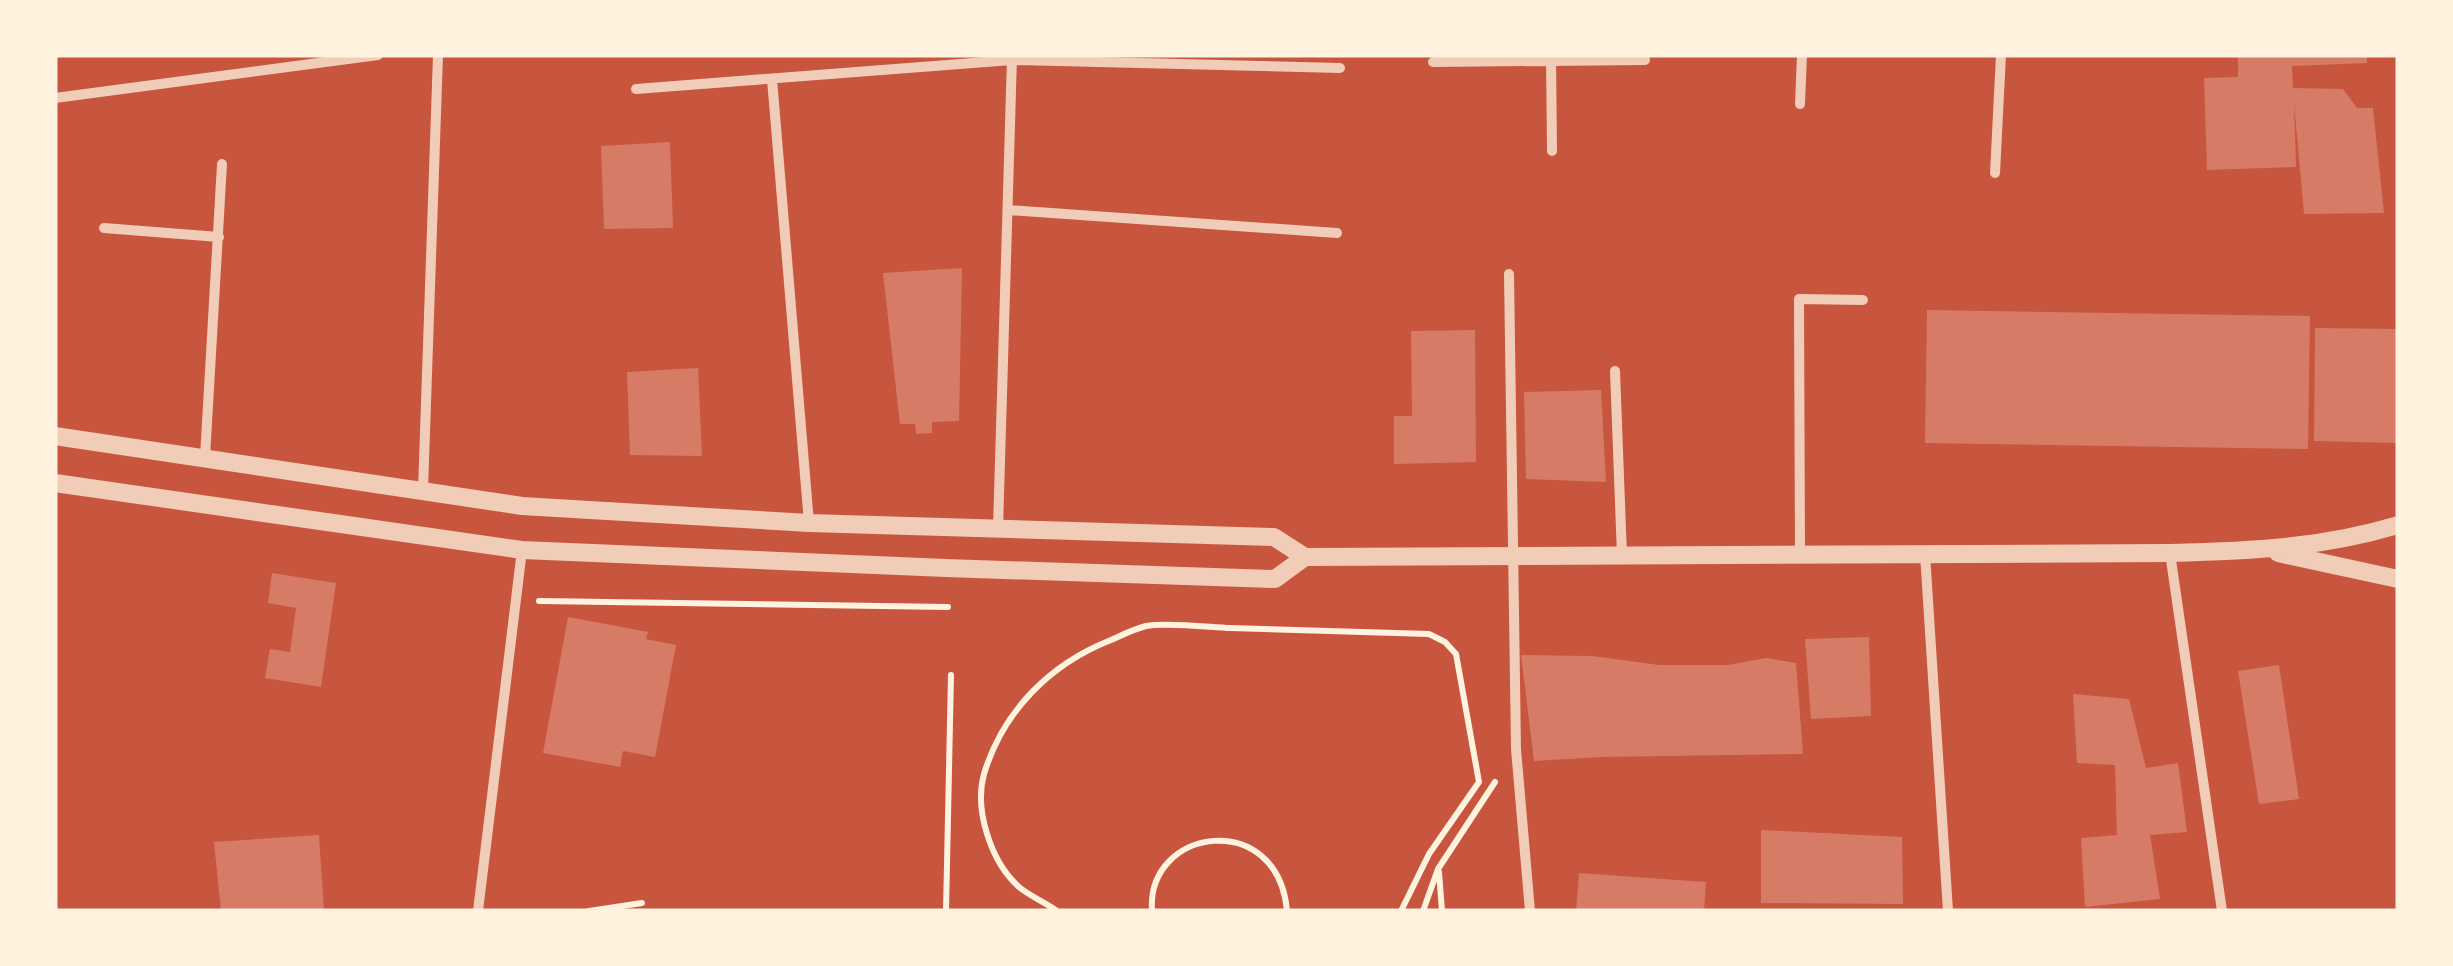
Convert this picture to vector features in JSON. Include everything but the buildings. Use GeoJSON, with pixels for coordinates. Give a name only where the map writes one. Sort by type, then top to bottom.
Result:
{"type":"FeatureCollection","features":[{"type":"Feature","properties":{"kind":"street"},"geometry":{"type":"LineString","coordinates":[[55,98],[378,55]]}},
{"type":"Feature","properties":{"kind":"street"},"geometry":{"type":"LineString","coordinates":[[423,490],[438,55]]}},
{"type":"Feature","properties":{"kind":"street"},"geometry":{"type":"LineString","coordinates":[[1800,104],[1802,55]]}},
{"type":"Feature","properties":{"kind":"street"},"geometry":{"type":"LineString","coordinates":[[1994,173],[2001,55]]}},
{"type":"Feature","properties":{"kind":"street"},"geometry":{"type":"LineString","coordinates":[[636,88],[1012,57],[1340,68]]}},
{"type":"Feature","properties":{"kind":"street"},"geometry":{"type":"LineString","coordinates":[[998,530],[1012,57]]}},
{"type":"Feature","properties":{"kind":"street"},"geometry":{"type":"LineString","coordinates":[[1551,58],[1552,151]]}},
{"type":"Feature","properties":{"kind":"street"},"geometry":{"type":"LineString","coordinates":[[1433,62],[1646,60]]}},
{"type":"Feature","properties":{"kind":"street"},"geometry":{"type":"LineString","coordinates":[[772,78],[809,524]]}},
{"type":"Feature","properties":{"kind":"street"},"geometry":{"type":"LineString","coordinates":[[205,457],[222,164]]}},
{"type":"Feature","properties":{"kind":"street"},"geometry":{"type":"LineString","coordinates":[[1008,210],[1337,233]]}},
{"type":"Feature","properties":{"kind":"street"},"geometry":{"type":"LineString","coordinates":[[104,228],[220,237]]}},
{"type":"Feature","properties":{"kind":"street"},"geometry":{"type":"LineString","coordinates":[[1508,274],[1516,749],[1530,911]]}},
{"type":"Feature","properties":{"kind":"street"},"geometry":{"type":"LineString","coordinates":[[1800,554],[1799,299],[1863,300]]}},
{"type":"Feature","properties":{"kind":"street"},"geometry":{"type":"LineString","coordinates":[[1615,371],[1622,556]]}},
{"type":"Feature","properties":{"kind":"street"},"geometry":{"type":"LineString","coordinates":[[55,436],[522,506],[809,524],[1274,537],[1305,557],[2170,553],[2268,550],[2367,535],[2398,525]]}},
{"type":"Feature","properties":{"kind":"street"},"geometry":{"type":"LineString","coordinates":[[55,483],[522,550],[1275,579],[1305,557]]}},
{"type":"Feature","properties":{"kind":"street"},"geometry":{"type":"LineString","coordinates":[[478,911],[522,550]]}},
{"type":"Feature","properties":{"kind":"street"},"geometry":{"type":"LineString","coordinates":[[2268,550],[2398,579]]}},
{"type":"Feature","properties":{"kind":"street"},"geometry":{"type":"LineString","coordinates":[[2170,553],[2222,911]]}},
{"type":"Feature","properties":{"kind":"street"},"geometry":{"type":"LineString","coordinates":[[1926,554],[1948,911]]}},
{"type":"Feature","properties":{"kind":"path"},"geometry":{"type":"LineString","coordinates":[[516,601],[948,607]]}},
{"type":"Feature","properties":{"kind":"path"},"geometry":{"type":"LineString","coordinates":[[1058,911],[1020,887],[997,857],[984,823],[982,782],[987,766],[1010,718],[1047,677],[1101,644],[1148,626],[1430,634],[1456,654],[1479,782],[1430,854],[1401,911]]}},
{"type":"Feature","properties":{"kind":"path"},"geometry":{"type":"LineString","coordinates":[[946,911],[951,675]]}},
{"type":"Feature","properties":{"kind":"path"},"geometry":{"type":"LineString","coordinates":[[1422,911],[1438,869],[1516,749]]}},
{"type":"Feature","properties":{"kind":"path"},"geometry":{"type":"LineString","coordinates":[[1152,911],[1156,884],[1165,867],[1196,844],[1214,840],[1251,848],[1267,859],[1285,892],[1287,911]]}},
{"type":"Feature","properties":{"kind":"path"},"geometry":{"type":"LineString","coordinates":[[1438,869],[1442,911]]}},
{"type":"Feature","properties":{"kind":"path"},"geometry":{"type":"LineString","coordinates":[[589,911],[642,903]]}}]}
